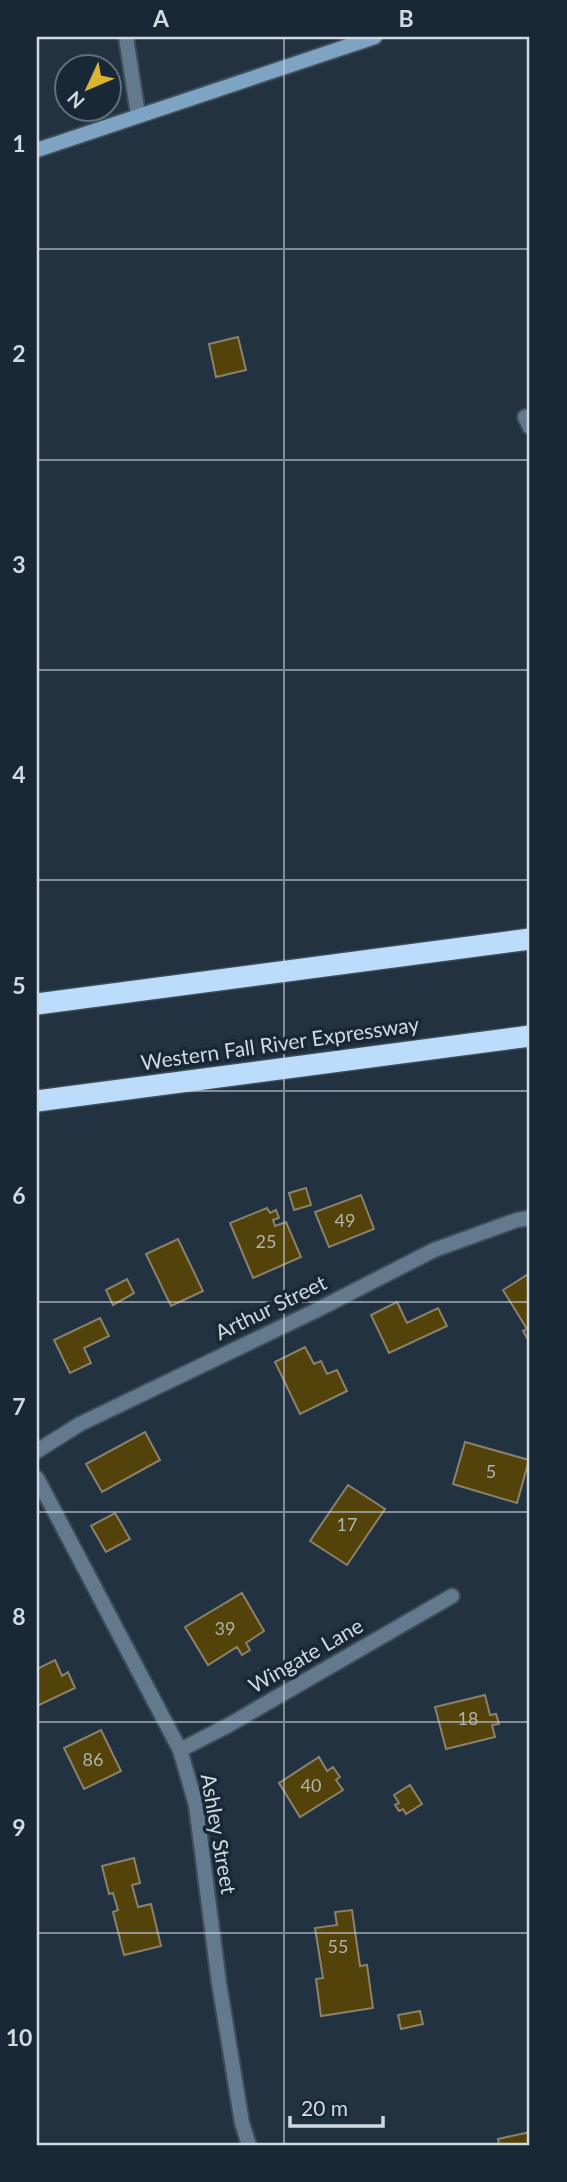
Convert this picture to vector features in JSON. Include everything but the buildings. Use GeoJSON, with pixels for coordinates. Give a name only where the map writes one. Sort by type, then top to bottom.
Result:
{"type":"FeatureCollection","features":[{"type":"Feature","properties":{"kind":"highway"},"geometry":{"type":"LineString","coordinates":[[37,1004],[530,939]]}},
{"type":"Feature","properties":{"kind":"highway","name":"Western Fall River Expressway"},"geometry":{"type":"LineString","coordinates":[[37,1101],[530,1036]]}},
{"type":"Feature","properties":{"kind":"main road"},"geometry":{"type":"LineString","coordinates":[[37,150],[375,37]]}},
{"type":"Feature","properties":{"kind":"street"},"geometry":{"type":"LineString","coordinates":[[126,37],[138,115]]}},
{"type":"Feature","properties":{"kind":"street","name":"Arthur Street"},"geometry":{"type":"LineString","coordinates":[[37,1451],[80,1424],[315,1311],[434,1250],[517,1220],[530,1218]]}},
{"type":"Feature","properties":{"kind":"street","name":"Ashley Street"},"geometry":{"type":"LineString","coordinates":[[37,1478],[180,1750],[196,1805],[219,1983],[248,2145]]}},
{"type":"Feature","properties":{"kind":"street","name":"Wingate Lane"},"geometry":{"type":"LineString","coordinates":[[180,1750],[227,1726],[452,1596]]}}]}
